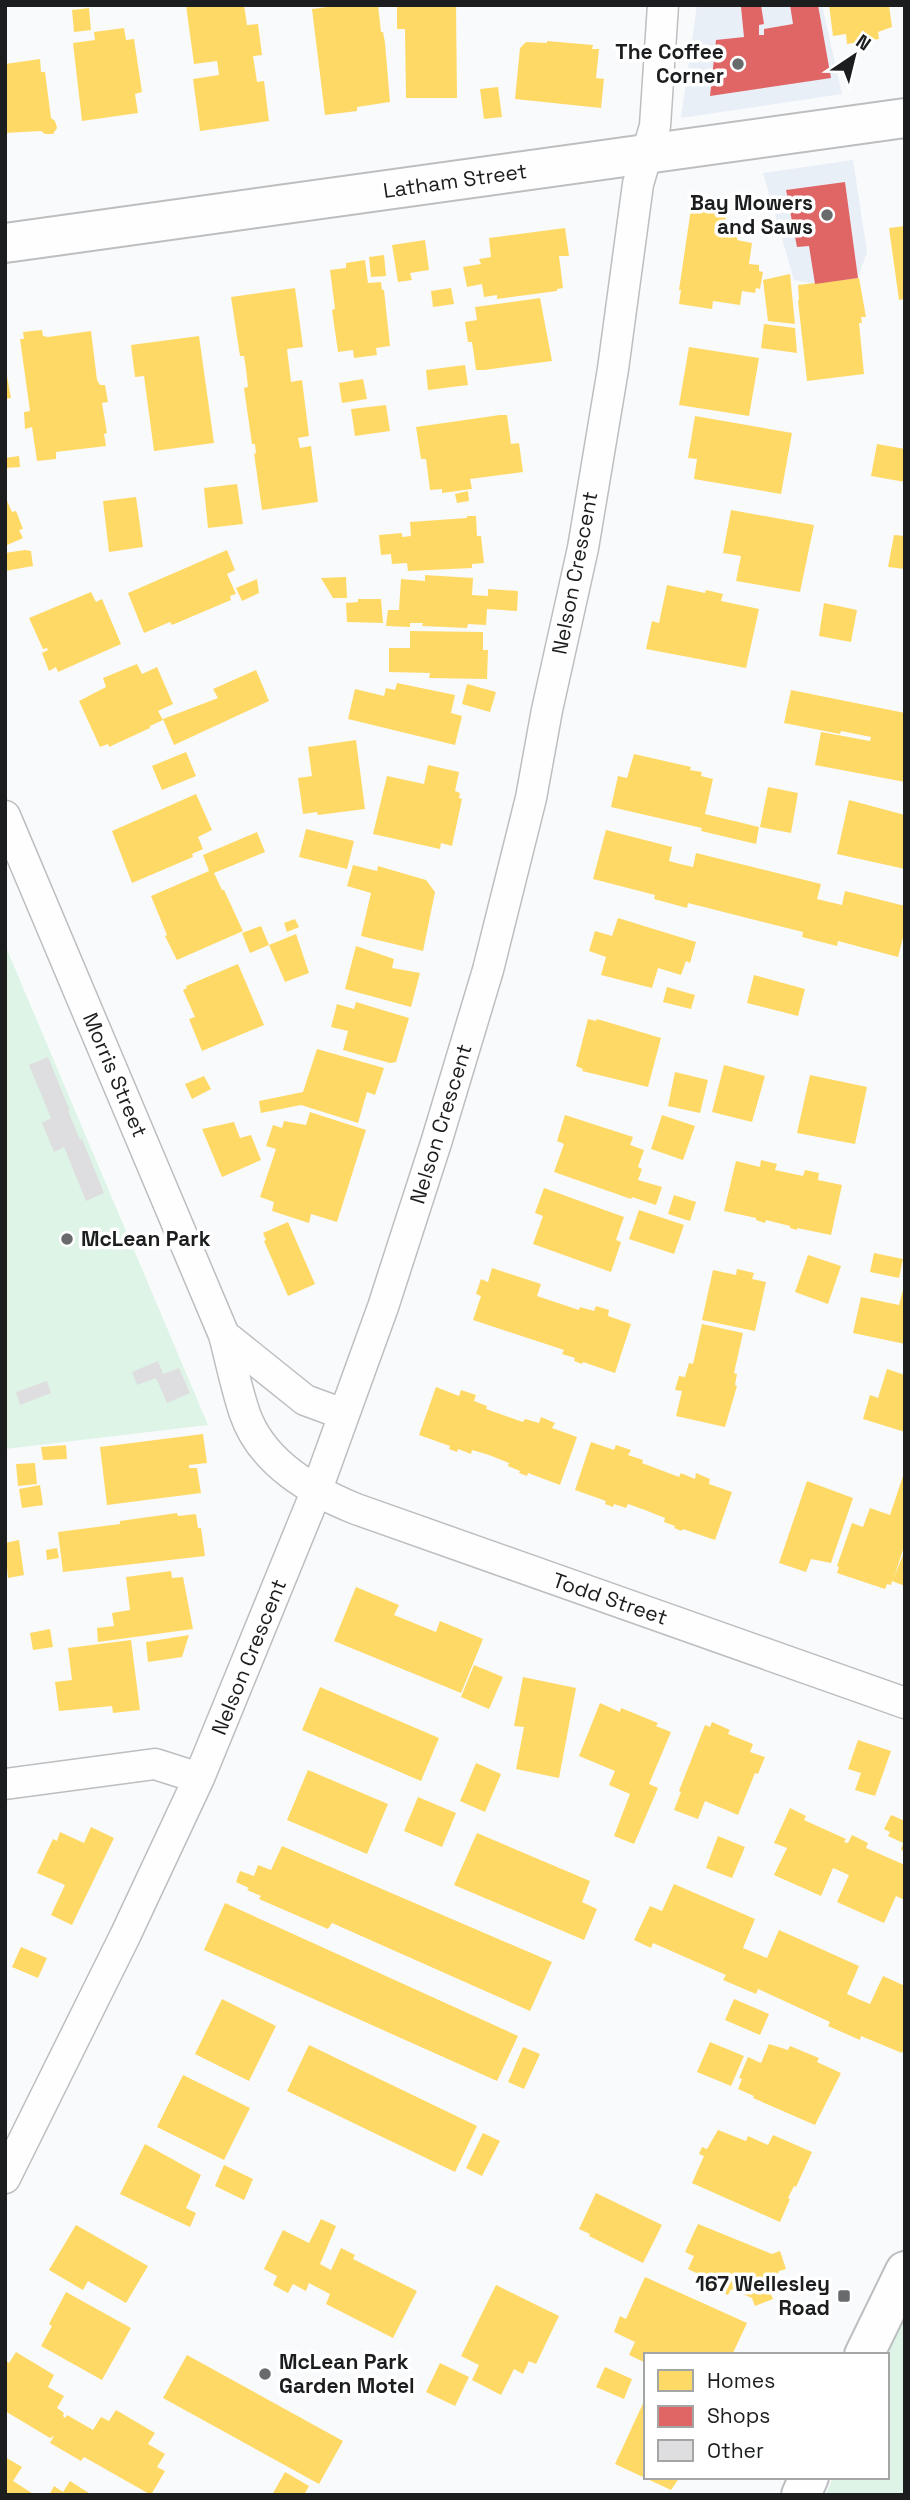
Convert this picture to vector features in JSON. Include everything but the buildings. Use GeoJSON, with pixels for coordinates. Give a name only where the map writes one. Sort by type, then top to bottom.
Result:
{"type":"FeatureCollection","features":[{"type":"Feature","properties":{"kind":"main road","name":"Latham Street"},"geometry":{"type":"LineString","coordinates":[[5,243],[905,118]]}},
{"type":"Feature","properties":{"kind":"main road"},"geometry":{"type":"LineString","coordinates":[[865,2353],[905,2271]]}},
{"type":"Feature","properties":{"kind":"main road"},"geometry":{"type":"LineString","coordinates":[[801,2495],[808,2479]]}},
{"type":"Feature","properties":{"kind":"street","name":"Nelson Crescent"},"geometry":{"type":"LineString","coordinates":[[5,2178],[125,1936],[199,1778],[316,1492],[383,1307],[436,1143],[488,970],[531,798],[547,710],[583,548],[613,369],[638,184],[655,126],[663,5]]}},
{"type":"Feature","properties":{"kind":"street","name":"Morris Street"},"geometry":{"type":"LineString","coordinates":[[5,816],[224,1335],[245,1416],[268,1455],[316,1492]]}},
{"type":"Feature","properties":{"kind":"street","name":"Morris Street"},"geometry":{"type":"LineString","coordinates":[[224,1335],[305,1400],[343,1414]]}},
{"type":"Feature","properties":{"kind":"street","name":"Todd Street"},"geometry":{"type":"LineString","coordinates":[[316,1492],[356,1509],[905,1703]]}},
{"type":"Feature","properties":{"kind":"street"},"geometry":{"type":"LineString","coordinates":[[5,1784],[155,1764],[199,1778]]}},
{"type":"Feature","properties":{"kind":"shaded area"},"geometry":{"type":"Polygon","coordinates":[[[697,5],[822,5],[842,94],[681,118],[697,5]]]}},
{"type":"Feature","properties":{"kind":"shaded area"},"geometry":{"type":"Polygon","coordinates":[[[853,160],[867,252],[858,278],[815,284],[794,280],[763,173],[853,160]]]}},
{"type":"Feature","properties":{"kind":"green space","name":"McLean Park"},"geometry":{"type":"Polygon","coordinates":[[[5,945],[208,1425],[5,1449],[5,945]]]}},
{"type":"Feature","properties":{"kind":"green space"},"geometry":{"type":"Polygon","coordinates":[[[905,2302],[905,2495],[826,2495],[832,2479],[889,2479],[889,2353],[884,2353],[905,2302]]]}},
{"type":"Feature","properties":{"kind":"place","name":"The Coffee Corner"},"geometry":{"type":"Point","coordinates":[738,64]}},
{"type":"Feature","properties":{"kind":"place","name":"Bay Mowers and Saws"},"geometry":{"type":"Point","coordinates":[827,215]}},
{"type":"Feature","properties":{"kind":"place","name":"McLean Park"},"geometry":{"type":"Point","coordinates":[67,1239]}},
{"type":"Feature","properties":{"kind":"place","name":"167 Wellesley Road"},"geometry":{"type":"Point","coordinates":[844,2296]}},
{"type":"Feature","properties":{"kind":"place","name":"McLean Park Garden Motel"},"geometry":{"type":"Point","coordinates":[265,2374]}}]}
